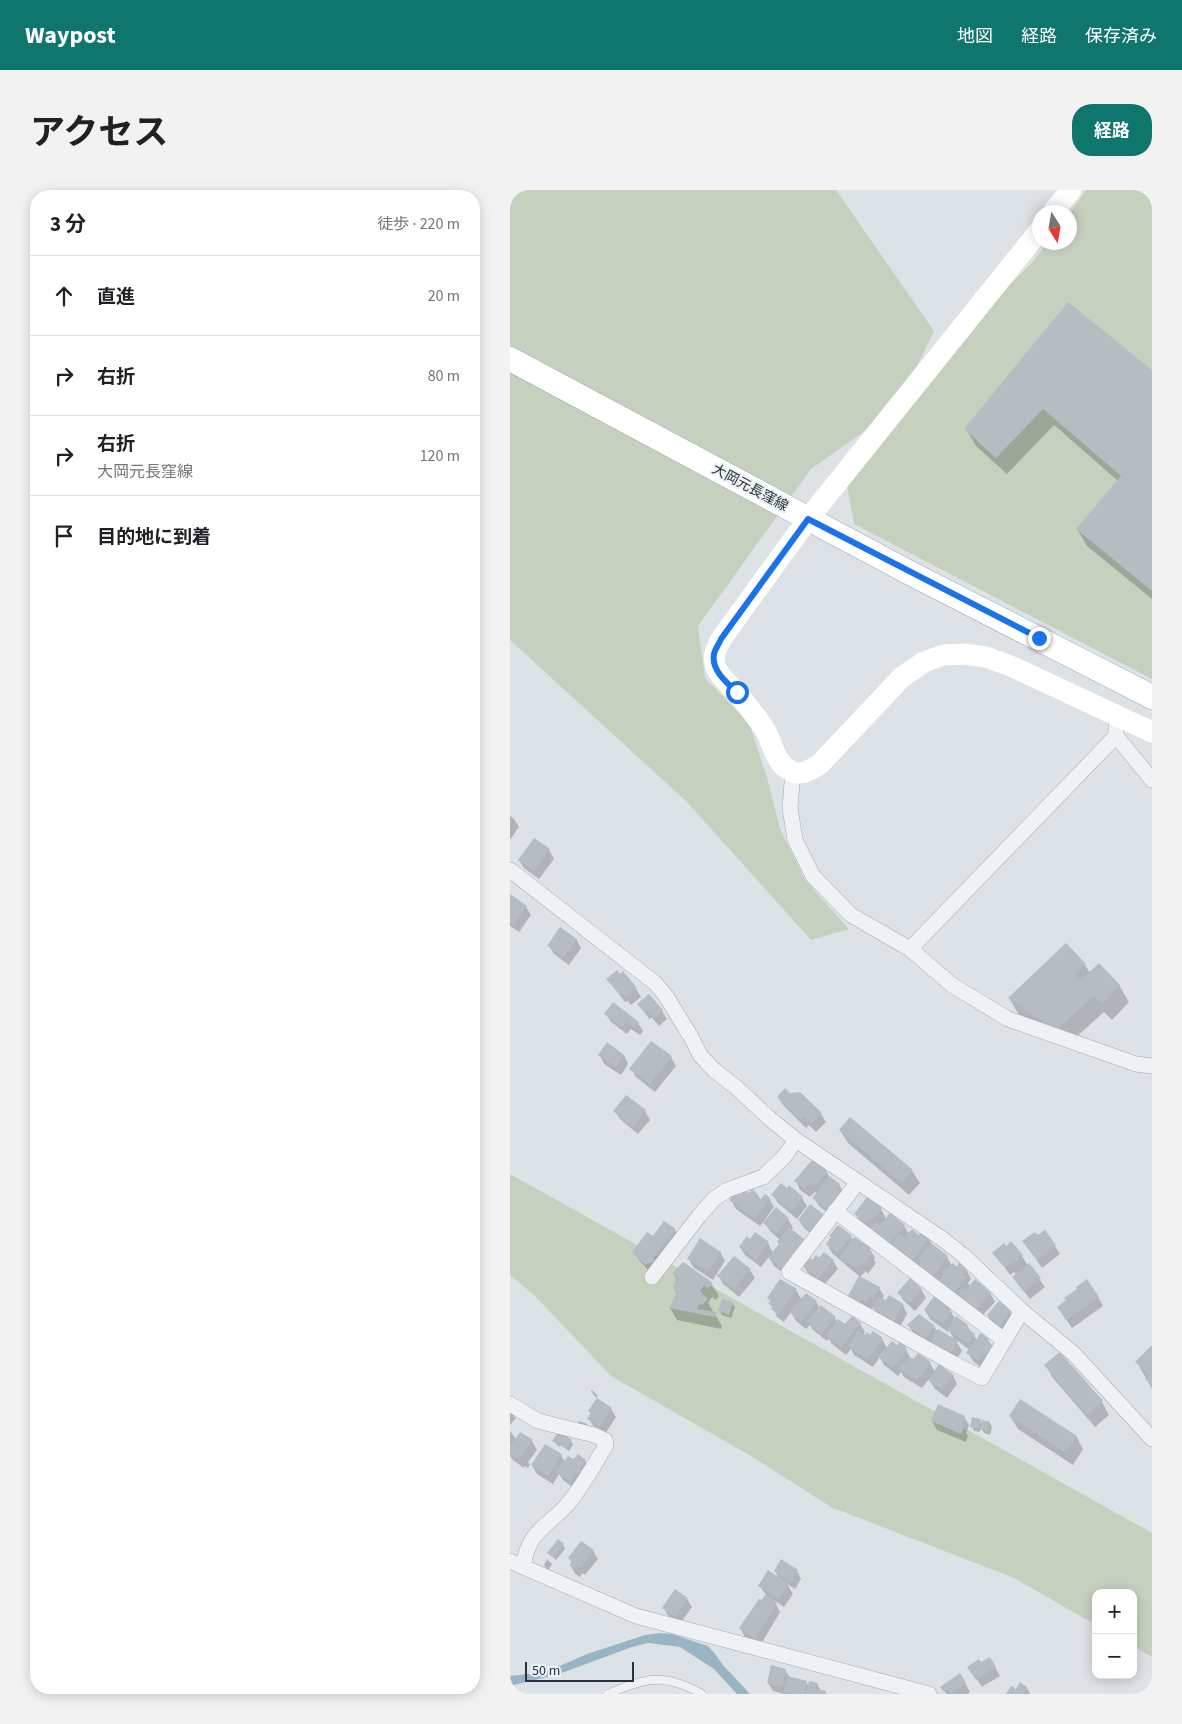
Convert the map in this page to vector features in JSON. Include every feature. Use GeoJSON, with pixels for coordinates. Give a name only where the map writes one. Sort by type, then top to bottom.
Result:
{"type":"FeatureCollection","features":[{"type":"Feature","properties":{"kind":"main road","name":"大岡元長窪線"},"geometry":{"type":"LineString","coordinates":[[510,359],[808,519],[1152,697]]}},
{"type":"Feature","properties":{"kind":"street"},"geometry":{"type":"LineString","coordinates":[[1059,205],[1071,190]]}},
{"type":"Feature","properties":{"kind":"street"},"geometry":{"type":"LineString","coordinates":[[1032,240],[808,519],[721,639],[713,655],[721,677],[737,692],[753,712],[765,730],[778,759],[788,770],[797,773],[810,771],[820,764],[902,677],[924,662],[943,655],[964,654],[986,657],[1116,713],[1152,732]]}},
{"type":"Feature","properties":{"kind":"street"},"geometry":{"type":"LineString","coordinates":[[1116,713],[1116,736],[1152,780]]}},
{"type":"Feature","properties":{"kind":"street"},"geometry":{"type":"LineString","coordinates":[[910,949],[1116,736]]}},
{"type":"Feature","properties":{"kind":"street"},"geometry":{"type":"LineString","coordinates":[[793,771],[790,808],[795,840],[813,876],[851,915],[910,949],[952,985],[1008,1019],[1136,1064],[1152,1066]]}},
{"type":"Feature","properties":{"kind":"street"},"geometry":{"type":"LineString","coordinates":[[510,870],[654,984],[666,996],[691,1037],[700,1056],[714,1070],[796,1140],[944,1240],[964,1256],[1022,1311],[1074,1354],[1152,1439]]}},
{"type":"Feature","properties":{"kind":"street"},"geometry":{"type":"LineString","coordinates":[[652,1277],[714,1199],[727,1190],[763,1177],[784,1157],[796,1140]]}},
{"type":"Feature","properties":{"kind":"street"},"geometry":{"type":"LineString","coordinates":[[858,1182],[789,1272],[982,1378],[1022,1311]]}},
{"type":"Feature","properties":{"kind":"street"},"geometry":{"type":"LineString","coordinates":[[835,1211],[1004,1340]]}},
{"type":"Feature","properties":{"kind":"street"},"geometry":{"type":"LineString","coordinates":[[510,1404],[538,1421],[594,1435],[605,1440],[606,1445],[570,1502],[536,1534],[516,1564],[636,1616],[929,1694]]}},
{"type":"Feature","properties":{"kind":"lane"},"geometry":{"type":"LineString","coordinates":[[608,1694],[635,1682],[666,1680],[687,1686],[702,1694]]}},
{"type":"Feature","properties":{"kind":"green space"},"geometry":{"type":"Polygon","coordinates":[[[510,190],[836,190],[934,331],[896,409],[811,469],[698,626],[705,678],[749,723],[768,781],[780,829],[805,880],[849,929],[811,940],[687,802],[510,640],[510,190]]]}},
{"type":"Feature","properties":{"kind":"green space"},"geometry":{"type":"Polygon","coordinates":[[[1086,190],[1152,190],[1152,679],[854,524],[847,485],[952,340],[1032,263],[1042,250],[1077,250],[1076,205],[1086,190]]]}},
{"type":"Feature","properties":{"kind":"green space"},"geometry":{"type":"Polygon","coordinates":[[[510,1174],[1152,1533],[1152,1657],[1137,1648],[1137,1589],[1092,1589],[1092,1623],[1014,1578],[831,1507],[751,1456],[611,1376],[534,1295],[510,1275],[510,1174]]]}},
{"type":"Feature","properties":{"kind":"water"},"geometry":{"type":"Polygon","coordinates":[[[672,1634],[708,1646],[750,1694],[737,1694],[714,1669],[680,1647],[648,1643],[559,1674],[510,1686],[510,1676],[546,1672],[587,1654],[645,1635],[672,1634]]]}},
{"type":"Feature","properties":{"kind":"building"},"geometry":{"type":"Polygon","coordinates":[[[1068,302],[1152,370],[1152,591],[1076,529],[1121,476],[1043,409],[996,458],[964,429],[1068,302]]]}},
{"type":"Feature","properties":{"kind":"building"},"geometry":{"type":"Polygon","coordinates":[[[534,838],[550,849],[534,871],[518,860],[534,838]]]}},
{"type":"Feature","properties":{"kind":"building"},"geometry":{"type":"Polygon","coordinates":[[[510,894],[527,906],[514,925],[510,922],[510,894]]]}},
{"type":"Feature","properties":{"kind":"building"},"geometry":{"type":"Polygon","coordinates":[[[560,927],[577,939],[564,957],[547,946],[560,927]]]}},
{"type":"Feature","properties":{"kind":"building"},"geometry":{"type":"Polygon","coordinates":[[[1066,943],[1086,964],[1075,974],[1081,980],[1099,963],[1120,985],[1102,1004],[1094,996],[1056,1030],[1008,998],[1066,943]]]}},
{"type":"Feature","properties":{"kind":"building"},"geometry":{"type":"Polygon","coordinates":[[[617,970],[620,974],[623,971],[637,988],[626,997],[622,993],[620,995],[606,979],[617,970]]]}},
{"type":"Feature","properties":{"kind":"building"},"geometry":{"type":"Polygon","coordinates":[[[649,994],[663,1010],[654,1018],[646,1010],[645,1013],[637,1004],[649,994]]]}},
{"type":"Feature","properties":{"kind":"building"},"geometry":{"type":"Polygon","coordinates":[[[613,1002],[639,1022],[635,1028],[626,1021],[622,1027],[604,1014],[613,1002]]]}},
{"type":"Feature","properties":{"kind":"building"},"geometry":{"type":"Polygon","coordinates":[[[651,1041],[672,1056],[650,1084],[629,1069],[651,1041]]]}},
{"type":"Feature","properties":{"kind":"building"},"geometry":{"type":"Polygon","coordinates":[[[607,1042],[624,1055],[616,1067],[598,1055],[607,1042]]]}},
{"type":"Feature","properties":{"kind":"building"},"geometry":{"type":"Polygon","coordinates":[[[785,1088],[790,1093],[800,1092],[822,1113],[811,1124],[804,1117],[800,1120],[777,1097],[785,1088]]]}},
{"type":"Feature","properties":{"kind":"building"},"geometry":{"type":"Polygon","coordinates":[[[626,1095],[646,1110],[633,1127],[613,1111],[626,1095]]]}},
{"type":"Feature","properties":{"kind":"building"},"geometry":{"type":"Polygon","coordinates":[[[850,1117],[913,1170],[902,1183],[839,1130],[850,1117]]]}},
{"type":"Feature","properties":{"kind":"building"},"geometry":{"type":"Polygon","coordinates":[[[813,1159],[827,1171],[814,1187],[809,1184],[805,1190],[794,1181],[813,1159]]]}},
{"type":"Feature","properties":{"kind":"building"},"geometry":{"type":"Polygon","coordinates":[[[829,1176],[840,1184],[836,1189],[841,1192],[828,1210],[812,1198],[829,1176]]]}},
{"type":"Feature","properties":{"kind":"building"},"geometry":{"type":"Polygon","coordinates":[[[781,1183],[787,1188],[789,1185],[803,1197],[792,1211],[771,1195],[781,1183]]]}},
{"type":"Feature","properties":{"kind":"building"},"geometry":{"type":"Polygon","coordinates":[[[752,1189],[758,1194],[756,1197],[760,1200],[765,1194],[770,1198],[755,1219],[729,1200],[736,1191],[741,1195],[744,1190],[749,1193],[752,1189]]]}},
{"type":"Feature","properties":{"kind":"building"},"geometry":{"type":"Polygon","coordinates":[[[867,1197],[882,1208],[872,1220],[870,1219],[866,1223],[854,1214],[867,1197]]]}},
{"type":"Feature","properties":{"kind":"building"},"geometry":{"type":"Polygon","coordinates":[[[810,1204],[824,1215],[811,1231],[798,1220],[810,1204]]]}},
{"type":"Feature","properties":{"kind":"building"},"geometry":{"type":"Polygon","coordinates":[[[776,1207],[789,1218],[776,1234],[763,1223],[776,1207]]]}},
{"type":"Feature","properties":{"kind":"building"},"geometry":{"type":"Polygon","coordinates":[[[890,1213],[905,1225],[890,1244],[869,1228],[875,1221],[880,1225],[890,1213]]]}},
{"type":"Feature","properties":{"kind":"building"},"geometry":{"type":"Polygon","coordinates":[[[664,1221],[676,1229],[653,1258],[656,1261],[645,1265],[632,1252],[647,1232],[653,1236],[664,1221]]]}},
{"type":"Feature","properties":{"kind":"building"},"geometry":{"type":"Polygon","coordinates":[[[838,1225],[852,1236],[837,1254],[826,1244],[831,1237],[829,1236],[838,1225]]]}},
{"type":"Feature","properties":{"kind":"building"},"geometry":{"type":"Polygon","coordinates":[[[789,1227],[805,1240],[782,1269],[768,1257],[779,1244],[777,1242],[789,1227]]]}},
{"type":"Feature","properties":{"kind":"building"},"geometry":{"type":"Polygon","coordinates":[[[912,1229],[919,1235],[922,1231],[930,1238],[913,1259],[909,1257],[907,1259],[890,1246],[900,1234],[904,1238],[912,1229]]]}},
{"type":"Feature","properties":{"kind":"building"},"geometry":{"type":"Polygon","coordinates":[[[1045,1230],[1056,1245],[1037,1260],[1022,1241],[1035,1232],[1038,1235],[1045,1230]]]}},
{"type":"Feature","properties":{"kind":"building"},"geometry":{"type":"Polygon","coordinates":[[[755,1232],[769,1242],[756,1260],[739,1247],[747,1236],[750,1239],[755,1232]]]}},
{"type":"Feature","properties":{"kind":"building"},"geometry":{"type":"Polygon","coordinates":[[[854,1237],[871,1248],[869,1251],[872,1253],[862,1266],[860,1264],[856,1268],[839,1258],[854,1237]]]}},
{"type":"Feature","properties":{"kind":"building"},"geometry":{"type":"Polygon","coordinates":[[[700,1238],[721,1252],[708,1272],[687,1259],[700,1238]]]}},
{"type":"Feature","properties":{"kind":"building"},"geometry":{"type":"Polygon","coordinates":[[[1011,1241],[1023,1255],[1005,1268],[992,1253],[1004,1243],[1006,1246],[1011,1241]]]}},
{"type":"Feature","properties":{"kind":"building"},"geometry":{"type":"Polygon","coordinates":[[[931,1243],[948,1256],[932,1276],[919,1266],[922,1263],[919,1262],[921,1259],[919,1257],[931,1243]]]}},
{"type":"Feature","properties":{"kind":"building"},"geometry":{"type":"Polygon","coordinates":[[[824,1252],[834,1260],[818,1278],[802,1265],[809,1257],[812,1260],[816,1255],[819,1258],[824,1252]]]}},
{"type":"Feature","properties":{"kind":"building"},"geometry":{"type":"Polygon","coordinates":[[[734,1256],[751,1269],[734,1289],[717,1276],[734,1256]]]}},
{"type":"Feature","properties":{"kind":"building"},"geometry":{"type":"Polygon","coordinates":[[[683,1262],[712,1282],[708,1289],[704,1285],[700,1291],[708,1299],[702,1305],[699,1304],[697,1309],[716,1312],[715,1317],[669,1308],[677,1292],[673,1288],[677,1277],[672,1274],[683,1262]]]}},
{"type":"Feature","properties":{"kind":"building"},"geometry":{"type":"Polygon","coordinates":[[[959,1262],[967,1270],[963,1275],[967,1278],[952,1294],[938,1281],[946,1268],[953,1263],[957,1267],[959,1262]]]}},
{"type":"Feature","properties":{"kind":"building"},"geometry":{"type":"Polygon","coordinates":[[[1029,1263],[1041,1278],[1024,1292],[1012,1277],[1029,1263]]]}},
{"type":"Feature","properties":{"kind":"building"},"geometry":{"type":"Polygon","coordinates":[[[859,1276],[880,1287],[873,1298],[870,1296],[867,1302],[861,1300],[859,1303],[848,1296],[859,1276]]]}},
{"type":"Feature","properties":{"kind":"building"},"geometry":{"type":"Polygon","coordinates":[[[910,1278],[922,1289],[910,1303],[897,1293],[910,1278]]]}},
{"type":"Feature","properties":{"kind":"building"},"geometry":{"type":"Polygon","coordinates":[[[780,1279],[797,1289],[779,1314],[771,1309],[772,1306],[768,1303],[771,1301],[767,1298],[780,1279]]]}},
{"type":"Feature","properties":{"kind":"building"},"geometry":{"type":"Polygon","coordinates":[[[975,1279],[991,1293],[976,1310],[958,1294],[963,1288],[966,1290],[975,1279]]]}},
{"type":"Feature","properties":{"kind":"building"},"geometry":{"type":"Polygon","coordinates":[[[1087,1279],[1099,1297],[1066,1320],[1057,1307],[1066,1300],[1064,1298],[1087,1279]]]}},
{"type":"Feature","properties":{"kind":"building"},"geometry":{"type":"Polygon","coordinates":[[[806,1293],[817,1301],[801,1322],[789,1312],[806,1293]]]}},
{"type":"Feature","properties":{"kind":"building"},"geometry":{"type":"Polygon","coordinates":[[[889,1295],[903,1304],[894,1322],[875,1311],[872,1307],[880,1297],[886,1300],[889,1295]]]}},
{"type":"Feature","properties":{"kind":"building"},"geometry":{"type":"Polygon","coordinates":[[[935,1295],[949,1305],[947,1308],[952,1312],[943,1324],[924,1310],[935,1295]]]}},
{"type":"Feature","properties":{"kind":"building"},"geometry":{"type":"Polygon","coordinates":[[[722,1299],[733,1302],[729,1315],[718,1311],[722,1299]]]}},
{"type":"Feature","properties":{"kind":"building"},"geometry":{"type":"Polygon","coordinates":[[[999,1301],[1011,1311],[999,1326],[987,1315],[999,1301]]]}},
{"type":"Feature","properties":{"kind":"building"},"geometry":{"type":"Polygon","coordinates":[[[821,1305],[836,1317],[821,1334],[807,1321],[821,1305]]]}},
{"type":"Feature","properties":{"kind":"building"},"geometry":{"type":"Polygon","coordinates":[[[919,1314],[935,1326],[925,1339],[907,1325],[919,1314]]]}},
{"type":"Feature","properties":{"kind":"building"},"geometry":{"type":"Polygon","coordinates":[[[852,1316],[861,1323],[841,1347],[826,1336],[838,1319],[845,1324],[852,1316]]]}},
{"type":"Feature","properties":{"kind":"building"},"geometry":{"type":"Polygon","coordinates":[[[956,1316],[968,1325],[967,1328],[975,1334],[968,1344],[947,1329],[956,1316]]]}},
{"type":"Feature","properties":{"kind":"building"},"geometry":{"type":"Polygon","coordinates":[[[938,1329],[958,1341],[950,1354],[930,1341],[938,1329]]]}},
{"type":"Feature","properties":{"kind":"building"},"geometry":{"type":"Polygon","coordinates":[[[858,1331],[865,1335],[867,1332],[870,1335],[873,1331],[883,1338],[868,1359],[848,1347],[858,1331]]]}},
{"type":"Feature","properties":{"kind":"building"},"geometry":{"type":"Polygon","coordinates":[[[981,1333],[989,1339],[988,1341],[993,1346],[987,1355],[983,1354],[978,1361],[966,1353],[981,1333]]]}},
{"type":"Feature","properties":{"kind":"building"},"geometry":{"type":"Polygon","coordinates":[[[892,1341],[897,1345],[901,1342],[906,1346],[904,1349],[907,1351],[892,1368],[878,1357],[892,1341]]]}},
{"type":"Feature","properties":{"kind":"building"},"geometry":{"type":"Polygon","coordinates":[[[1152,1345],[1152,1386],[1145,1379],[1148,1374],[1135,1362],[1152,1345]]]}},
{"type":"Feature","properties":{"kind":"building"},"geometry":{"type":"Polygon","coordinates":[[[1060,1352],[1103,1401],[1087,1415],[1044,1365],[1060,1352]]]}},
{"type":"Feature","properties":{"kind":"building"},"geometry":{"type":"Polygon","coordinates":[[[918,1353],[931,1362],[917,1380],[898,1369],[902,1363],[905,1365],[911,1357],[913,1359],[918,1353]]]}},
{"type":"Feature","properties":{"kind":"building"},"geometry":{"type":"Polygon","coordinates":[[[939,1364],[954,1375],[942,1390],[928,1380],[939,1364]]]}},
{"type":"Feature","properties":{"kind":"building"},"geometry":{"type":"Polygon","coordinates":[[[597,1398],[612,1408],[600,1426],[587,1419],[591,1413],[588,1411],[597,1398]]]}},
{"type":"Feature","properties":{"kind":"building"},"geometry":{"type":"Polygon","coordinates":[[[1020,1399],[1077,1436],[1066,1453],[1009,1416],[1020,1399]]]}},
{"type":"Feature","properties":{"kind":"building"},"geometry":{"type":"Polygon","coordinates":[[[938,1404],[965,1416],[961,1434],[931,1421],[938,1404]]]}},
{"type":"Feature","properties":{"kind":"building"},"geometry":{"type":"Polygon","coordinates":[[[972,1417],[981,1419],[978,1429],[970,1427],[972,1417]]]}},
{"type":"Feature","properties":{"kind":"building"},"geometry":{"type":"Polygon","coordinates":[[[982,1420],[990,1422],[988,1431],[980,1429],[982,1420]]]}},
{"type":"Feature","properties":{"kind":"building"},"geometry":{"type":"Polygon","coordinates":[[[559,1431],[572,1440],[566,1448],[558,1442],[557,1444],[552,1441],[559,1431]]]}},
{"type":"Feature","properties":{"kind":"building"},"geometry":{"type":"Polygon","coordinates":[[[520,1432],[533,1440],[519,1460],[510,1454],[510,1446],[520,1432]]]}},
{"type":"Feature","properties":{"kind":"building"},"geometry":{"type":"Polygon","coordinates":[[[545,1444],[562,1454],[548,1476],[531,1465],[545,1444]]]}},
{"type":"Feature","properties":{"kind":"building"},"geometry":{"type":"Polygon","coordinates":[[[578,1454],[586,1460],[580,1469],[582,1470],[579,1475],[576,1473],[570,1482],[556,1472],[568,1456],[574,1459],[578,1454]]]}},
{"type":"Feature","properties":{"kind":"building"},"geometry":{"type":"Polygon","coordinates":[[[558,1539],[564,1544],[554,1558],[547,1553],[558,1539]]]}},
{"type":"Feature","properties":{"kind":"building"},"geometry":{"type":"Polygon","coordinates":[[[581,1541],[594,1550],[580,1568],[577,1566],[574,1569],[569,1565],[572,1561],[568,1558],[581,1541]]]}},
{"type":"Feature","properties":{"kind":"building"},"geometry":{"type":"Polygon","coordinates":[[[781,1559],[798,1570],[790,1582],[774,1571],[781,1559]]]}},
{"type":"Feature","properties":{"kind":"building"},"geometry":{"type":"Polygon","coordinates":[[[768,1570],[789,1584],[779,1599],[758,1586],[768,1570]]]}},
{"type":"Feature","properties":{"kind":"building"},"geometry":{"type":"Polygon","coordinates":[[[675,1589],[688,1598],[675,1617],[662,1608],[675,1589]]]}},
{"type":"Feature","properties":{"kind":"building"},"geometry":{"type":"Polygon","coordinates":[[[765,1595],[777,1603],[755,1639],[739,1628],[759,1599],[762,1600],[765,1595]]]}},
{"type":"Feature","properties":{"kind":"building"},"geometry":{"type":"Polygon","coordinates":[[[990,1657],[996,1667],[976,1680],[967,1667],[979,1659],[981,1662],[990,1657]]]}},
{"type":"Feature","properties":{"kind":"building"},"geometry":{"type":"Polygon","coordinates":[[[771,1665],[786,1669],[782,1687],[767,1683],[771,1665]]]}},
{"type":"Feature","properties":{"kind":"building"},"geometry":{"type":"Polygon","coordinates":[[[960,1673],[966,1683],[951,1694],[947,1689],[943,1691],[940,1687],[960,1673]]]}},
{"type":"Feature","properties":{"kind":"building"},"geometry":{"type":"Polygon","coordinates":[[[788,1676],[807,1681],[804,1694],[783,1693],[788,1676]]]}},
{"type":"Feature","properties":{"kind":"building"},"geometry":{"type":"Polygon","coordinates":[[[809,1681],[818,1683],[816,1689],[826,1691],[825,1694],[806,1694],[809,1681]]]}},
{"type":"Feature","properties":{"kind":"building"},"geometry":{"type":"Polygon","coordinates":[[[1020,1682],[1027,1687],[1023,1694],[1006,1694],[1011,1686],[1016,1689],[1020,1682]]]}},
{"type":"Feature","properties":{"kind":"route"},"geometry":{"type":"LineString","coordinates":[[737,692],[721,677],[713,655],[721,639],[808,519],[1039,638]]}}]}
